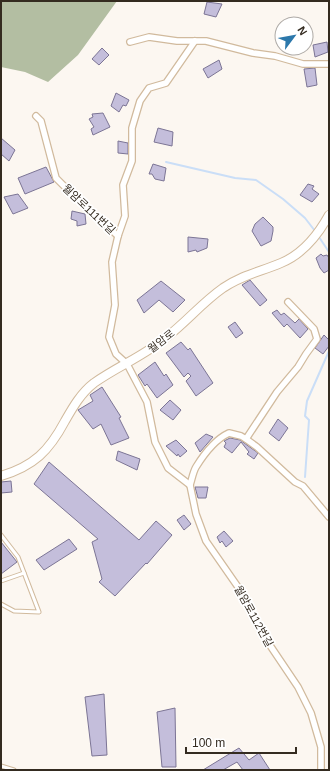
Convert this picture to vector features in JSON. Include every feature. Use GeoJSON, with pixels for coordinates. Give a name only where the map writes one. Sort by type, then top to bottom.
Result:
{"type":"FeatureCollection","features":[{"type":"Feature","properties":{"kind":"street"},"geometry":{"type":"LineString","coordinates":[[130,42],[150,37],[177,41],[206,41],[253,53],[275,56],[303,64],[329,64]]}},
{"type":"Feature","properties":{"kind":"street","name":"월암로111번길"},"geometry":{"type":"LineString","coordinates":[[127,364],[116,354],[109,337],[115,305],[112,262],[118,236],[125,216],[122,185],[132,161],[132,128],[140,101],[149,88],[166,83],[195,41]]}},
{"type":"Feature","properties":{"kind":"street","name":"월암로111번길"},"geometry":{"type":"LineString","coordinates":[[36,116],[41,121],[56,178],[118,236]]}},
{"type":"Feature","properties":{"kind":"street","name":"월암로"},"geometry":{"type":"LineString","coordinates":[[1,476],[20,469],[41,456],[50,446],[80,397],[87,389],[169,336],[205,302],[225,287],[248,274],[282,263],[294,256],[312,242],[329,214]]}},
{"type":"Feature","properties":{"kind":"street"},"geometry":{"type":"LineString","coordinates":[[246,439],[277,392],[298,367],[317,339],[314,330],[288,302]]}},
{"type":"Feature","properties":{"kind":"street"},"geometry":{"type":"LineString","coordinates":[[127,364],[147,402],[155,442],[168,468],[190,485]]}},
{"type":"Feature","properties":{"kind":"street","name":"월암로112번길"},"geometry":{"type":"LineString","coordinates":[[321,770],[321,747],[311,713],[298,687],[261,632],[238,586],[206,541],[196,514],[190,485],[195,467],[213,445],[223,436],[229,432],[241,436],[257,447],[295,482],[304,486],[329,517]]}},
{"type":"Feature","properties":{"kind":"lane"},"geometry":{"type":"LineString","coordinates":[[1,535],[18,557],[39,612],[14,611],[1,604]]}},
{"type":"Feature","properties":{"kind":"lane"},"geometry":{"type":"LineString","coordinates":[[1,581],[24,573]]}},
{"type":"Feature","properties":{"kind":"lane"},"geometry":{"type":"LineString","coordinates":[[1,766],[14,770]]}},
{"type":"Feature","properties":{"kind":"green space"},"geometry":{"type":"Polygon","coordinates":[[[1,1],[117,1],[78,55],[48,82],[25,72],[1,67],[1,1]]]}},
{"type":"Feature","properties":{"kind":"building"},"geometry":{"type":"Polygon","coordinates":[[[207,2],[222,4],[216,17],[204,14],[207,2]]]}},
{"type":"Feature","properties":{"kind":"building"},"geometry":{"type":"Polygon","coordinates":[[[327,42],[328,52],[315,57],[314,45],[327,42]]]}},
{"type":"Feature","properties":{"kind":"building"},"geometry":{"type":"Polygon","coordinates":[[[102,48],[109,55],[99,65],[92,59],[102,48]]]}},
{"type":"Feature","properties":{"kind":"building"},"geometry":{"type":"Polygon","coordinates":[[[219,60],[222,69],[208,78],[203,69],[219,60]]]}},
{"type":"Feature","properties":{"kind":"building"},"geometry":{"type":"Polygon","coordinates":[[[315,68],[317,85],[307,87],[304,69],[315,68]]]}},
{"type":"Feature","properties":{"kind":"building"},"geometry":{"type":"Polygon","coordinates":[[[116,93],[129,100],[126,106],[123,105],[119,112],[111,106],[116,93]]]}},
{"type":"Feature","properties":{"kind":"building"},"geometry":{"type":"Polygon","coordinates":[[[103,113],[110,127],[93,135],[91,129],[94,127],[89,119],[93,117],[92,114],[103,113]]]}},
{"type":"Feature","properties":{"kind":"building"},"geometry":{"type":"Polygon","coordinates":[[[158,128],[173,132],[172,146],[154,142],[158,128]]]}},
{"type":"Feature","properties":{"kind":"building"},"geometry":{"type":"Polygon","coordinates":[[[1,138],[15,150],[9,161],[1,154],[1,138]]]}},
{"type":"Feature","properties":{"kind":"building"},"geometry":{"type":"Polygon","coordinates":[[[118,141],[128,143],[128,154],[118,153],[118,141]]]}},
{"type":"Feature","properties":{"kind":"building"},"geometry":{"type":"Polygon","coordinates":[[[153,164],[166,168],[164,181],[155,179],[152,174],[149,174],[153,164]]]}},
{"type":"Feature","properties":{"kind":"building"},"geometry":{"type":"Polygon","coordinates":[[[46,167],[54,182],[25,194],[18,178],[46,167]]]}},
{"type":"Feature","properties":{"kind":"building"},"geometry":{"type":"Polygon","coordinates":[[[308,184],[314,186],[312,189],[319,194],[312,202],[300,195],[308,184]]]}},
{"type":"Feature","properties":{"kind":"building"},"geometry":{"type":"Polygon","coordinates":[[[18,194],[28,208],[13,214],[4,197],[18,194]]]}},
{"type":"Feature","properties":{"kind":"building"},"geometry":{"type":"Polygon","coordinates":[[[72,211],[85,214],[86,224],[77,226],[77,221],[71,219],[72,211]]]}},
{"type":"Feature","properties":{"kind":"building"},"geometry":{"type":"Polygon","coordinates":[[[263,217],[273,227],[273,231],[271,241],[261,246],[252,231],[255,224],[263,217]]]}},
{"type":"Feature","properties":{"kind":"building"},"geometry":{"type":"Polygon","coordinates":[[[188,237],[208,239],[207,248],[197,252],[196,250],[188,252],[188,237]]]}},
{"type":"Feature","properties":{"kind":"building"},"geometry":{"type":"Polygon","coordinates":[[[321,254],[323,256],[327,255],[329,258],[329,270],[324,273],[316,258],[321,254]]]}},
{"type":"Feature","properties":{"kind":"building"},"geometry":{"type":"Polygon","coordinates":[[[250,280],[267,300],[260,306],[242,285],[250,280]]]}},
{"type":"Feature","properties":{"kind":"building"},"geometry":{"type":"Polygon","coordinates":[[[161,281],[185,300],[173,312],[159,300],[144,313],[137,300],[161,281]]]}},
{"type":"Feature","properties":{"kind":"building"},"geometry":{"type":"Polygon","coordinates":[[[277,310],[281,315],[284,313],[295,323],[299,319],[308,329],[300,338],[287,324],[284,327],[272,313],[277,310]]]}},
{"type":"Feature","properties":{"kind":"building"},"geometry":{"type":"Polygon","coordinates":[[[235,322],[243,333],[236,338],[228,327],[235,322]]]}},
{"type":"Feature","properties":{"kind":"building"},"geometry":{"type":"Polygon","coordinates":[[[324,335],[329,340],[329,346],[323,354],[315,348],[324,335]]]}},
{"type":"Feature","properties":{"kind":"building"},"geometry":{"type":"Polygon","coordinates":[[[181,342],[188,350],[190,348],[213,383],[196,396],[186,381],[191,376],[188,373],[184,377],[166,353],[181,342]]]}},
{"type":"Feature","properties":{"kind":"building"},"geometry":{"type":"Polygon","coordinates":[[[155,362],[164,376],[166,374],[173,385],[157,398],[147,384],[145,386],[138,375],[155,362]]]}},
{"type":"Feature","properties":{"kind":"building"},"geometry":{"type":"Polygon","coordinates":[[[102,387],[121,417],[119,418],[129,438],[111,445],[101,424],[93,429],[78,410],[93,401],[90,395],[102,387]]]}},
{"type":"Feature","properties":{"kind":"building"},"geometry":{"type":"Polygon","coordinates":[[[170,400],[181,410],[173,420],[160,410],[170,400]]]}},
{"type":"Feature","properties":{"kind":"building"},"geometry":{"type":"Polygon","coordinates":[[[278,419],[288,428],[279,441],[269,433],[278,419]]]}},
{"type":"Feature","properties":{"kind":"building"},"geometry":{"type":"Polygon","coordinates":[[[206,434],[213,437],[200,452],[195,443],[206,434]]]}},
{"type":"Feature","properties":{"kind":"building"},"geometry":{"type":"Polygon","coordinates":[[[230,438],[240,440],[258,453],[254,459],[247,454],[249,452],[241,442],[232,453],[224,447],[226,443],[224,441],[230,438]]]}},
{"type":"Feature","properties":{"kind":"building"},"geometry":{"type":"Polygon","coordinates":[[[176,440],[187,451],[180,457],[166,446],[176,440]]]}},
{"type":"Feature","properties":{"kind":"building"},"geometry":{"type":"Polygon","coordinates":[[[118,451],[140,459],[137,470],[116,460],[118,451]]]}},
{"type":"Feature","properties":{"kind":"building"},"geometry":{"type":"Polygon","coordinates":[[[49,462],[139,540],[156,521],[172,535],[147,564],[146,563],[115,596],[99,582],[102,579],[92,542],[98,539],[34,484],[49,462]]]}},
{"type":"Feature","properties":{"kind":"building"},"geometry":{"type":"Polygon","coordinates":[[[11,481],[12,492],[1,493],[1,482],[11,481]]]}},
{"type":"Feature","properties":{"kind":"building"},"geometry":{"type":"Polygon","coordinates":[[[195,487],[208,487],[206,498],[198,498],[195,487]]]}},
{"type":"Feature","properties":{"kind":"building"},"geometry":{"type":"Polygon","coordinates":[[[184,515],[191,524],[184,530],[177,520],[184,515]]]}},
{"type":"Feature","properties":{"kind":"building"},"geometry":{"type":"Polygon","coordinates":[[[224,531],[233,541],[226,547],[222,541],[220,543],[217,537],[224,531]]]}},
{"type":"Feature","properties":{"kind":"building"},"geometry":{"type":"Polygon","coordinates":[[[69,539],[77,549],[44,570],[36,560],[69,539]]]}},
{"type":"Feature","properties":{"kind":"building"},"geometry":{"type":"Polygon","coordinates":[[[1,542],[17,562],[1,574],[1,542]]]}},
{"type":"Feature","properties":{"kind":"building"},"geometry":{"type":"Polygon","coordinates":[[[104,694],[107,755],[92,756],[85,697],[104,694]]]}},
{"type":"Feature","properties":{"kind":"building"},"geometry":{"type":"Polygon","coordinates":[[[175,708],[176,767],[162,767],[157,712],[175,708]]]}},
{"type":"Feature","properties":{"kind":"building"},"geometry":{"type":"Polygon","coordinates":[[[239,748],[249,760],[259,753],[270,770],[243,770],[237,762],[223,770],[203,770],[239,748]]]}},
{"type":"Feature","properties":{"kind":"waterway"},"geometry":{"type":"LineString","coordinates":[[166,162],[235,178],[256,180],[283,199],[305,218],[315,231]]}},
{"type":"Feature","properties":{"kind":"waterway"},"geometry":{"type":"LineString","coordinates":[[319,237],[329,252]]}},
{"type":"Feature","properties":{"kind":"waterway"},"geometry":{"type":"LineString","coordinates":[[305,477],[309,420],[305,416],[307,401],[329,351]]}}]}
